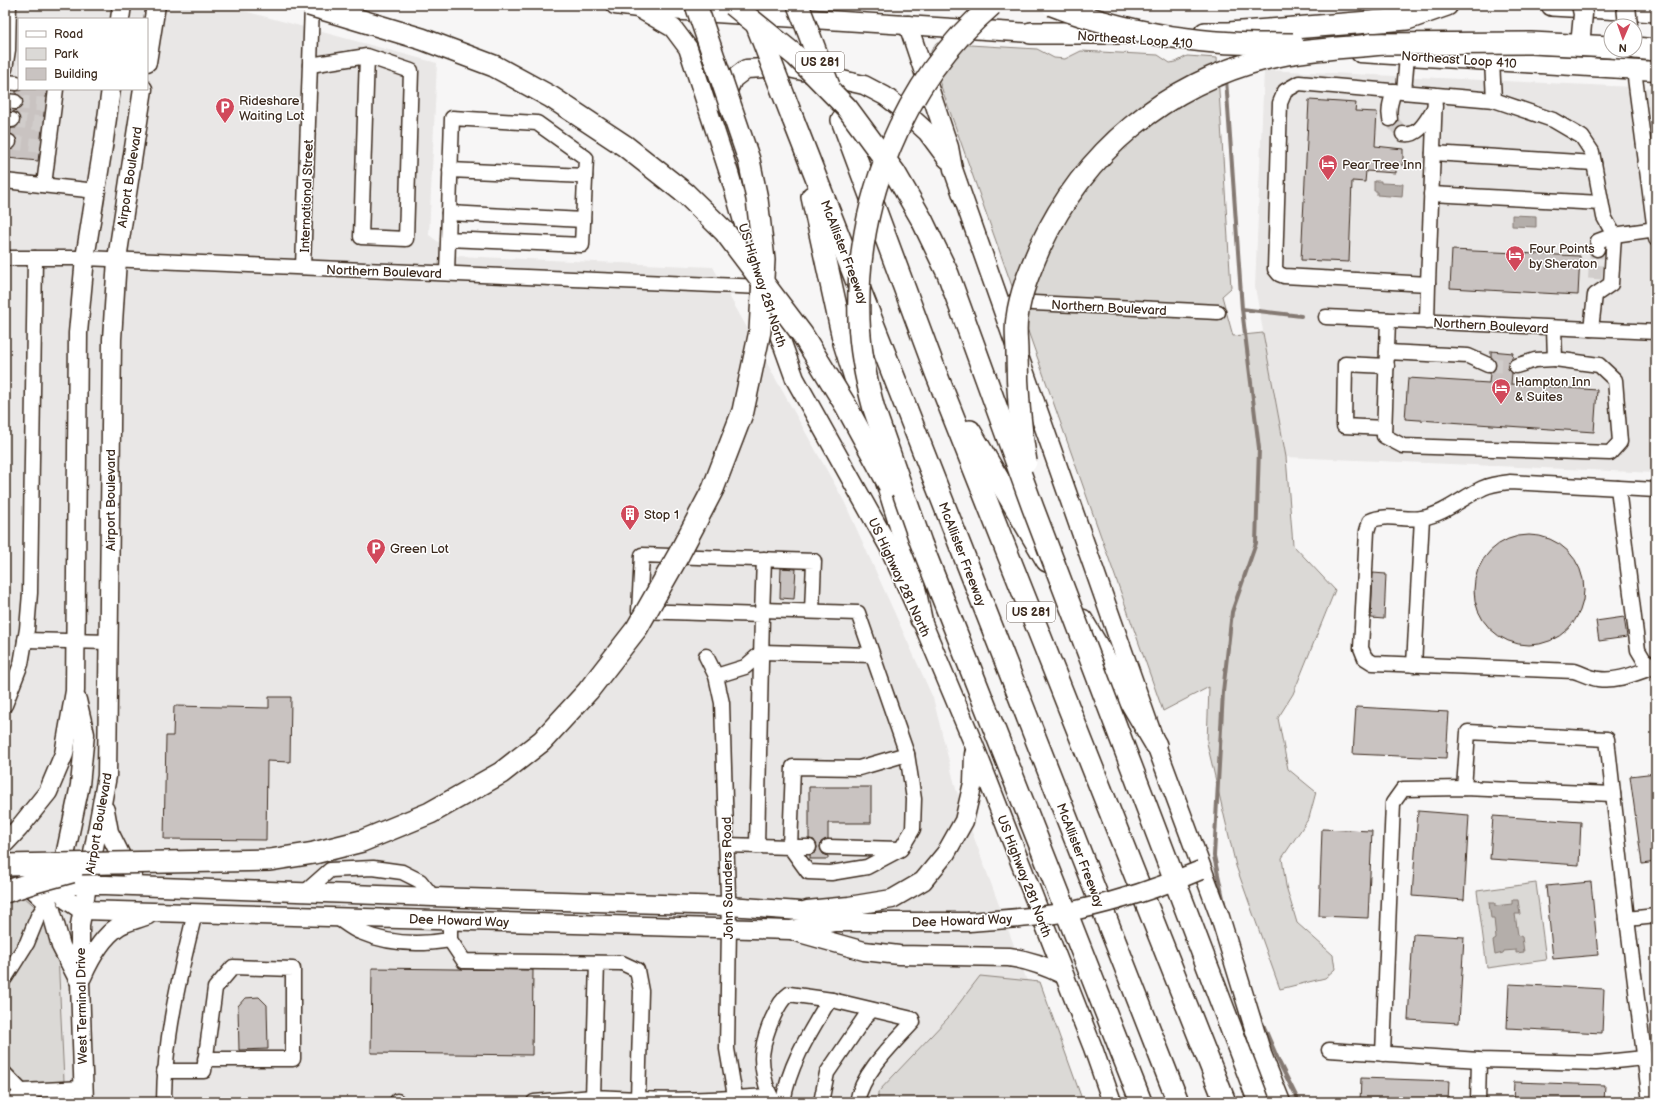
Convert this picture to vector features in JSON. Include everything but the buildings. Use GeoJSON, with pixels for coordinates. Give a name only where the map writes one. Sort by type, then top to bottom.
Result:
{"type":"FeatureCollection","features":[{"type":"Feature","properties":{"kind":"highway"},"geometry":{"type":"LineString","coordinates":[[309,5],[422,39],[494,66],[551,97],[626,146],[686,194],[725,232],[802,334],[846,406],[921,543]]}},
{"type":"Feature","properties":{"kind":"highway"},"geometry":{"type":"LineString","coordinates":[[5,865],[270,860],[314,853],[362,841],[430,813],[501,774],[542,741],[588,691],[637,628],[679,554],[712,489],[744,411],[760,331],[764,260],[757,199],[749,160],[696,5]]}},
{"type":"Feature","properties":{"kind":"highway"},"geometry":{"type":"LineString","coordinates":[[733,5],[796,56],[846,108],[895,173],[922,220],[948,274],[1033,508],[1259,1102]]}},
{"type":"Feature","properties":{"kind":"highway","name":"McAllister Freeway"},"geometry":{"type":"LineString","coordinates":[[749,5],[1178,1102]]}},
{"type":"Feature","properties":{"kind":"highway","name":"US 281"},"geometry":{"type":"LineString","coordinates":[[798,5],[936,373],[1225,1102]]}},
{"type":"Feature","properties":{"kind":"highway"},"geometry":{"type":"LineString","coordinates":[[992,5],[962,33],[945,54],[917,95],[890,146],[880,173],[868,220],[860,271],[859,320],[864,364],[874,409],[921,543],[1141,1102]]}},
{"type":"Feature","properties":{"kind":"highway"},"geometry":{"type":"LineString","coordinates":[[1052,5],[1112,24],[1188,39],[1259,44],[1524,43],[1603,47]]}},
{"type":"Feature","properties":{"kind":"highway"},"geometry":{"type":"LineString","coordinates":[[1031,33],[1229,33],[1407,19],[1447,5]]}},
{"type":"Feature","properties":{"kind":"highway"},"geometry":{"type":"LineString","coordinates":[[1552,5],[1656,11]]}},
{"type":"Feature","properties":{"kind":"highway"},"geometry":{"type":"LineString","coordinates":[[1033,508],[1022,431],[1017,378],[1016,319],[1022,293],[1033,263],[1048,230],[1078,181],[1113,142],[1133,125],[1176,96],[1197,84],[1222,73],[1267,58],[1288,54],[1383,44]]}},
{"type":"Feature","properties":{"kind":"highway"},"geometry":{"type":"LineString","coordinates":[[1643,49],[1656,50]]}},
{"type":"Feature","properties":{"kind":"highway"},"geometry":{"type":"LineString","coordinates":[[795,125],[844,343],[904,541],[921,619]]}},
{"type":"Feature","properties":{"kind":"highway"},"geometry":{"type":"LineString","coordinates":[[936,373],[1156,746]]}},
{"type":"Feature","properties":{"kind":"highway"},"geometry":{"type":"LineString","coordinates":[[5,892],[104,863]]}},
{"type":"Feature","properties":{"kind":"main road"},"geometry":{"type":"LineString","coordinates":[[120,18],[122,5]]}},
{"type":"Feature","properties":{"kind":"main road","name":"Northeast Loop 410"},"geometry":{"type":"LineString","coordinates":[[615,5],[638,8],[1031,33],[1656,71]]}},
{"type":"Feature","properties":{"kind":"main road"},"geometry":{"type":"LineString","coordinates":[[1535,64],[1567,56],[1581,35],[1583,14],[1581,5]]}},
{"type":"Feature","properties":{"kind":"main road"},"geometry":{"type":"LineString","coordinates":[[1626,5],[1627,18]]}},
{"type":"Feature","properties":{"kind":"main road"},"geometry":{"type":"LineString","coordinates":[[148,56],[156,7]]}},
{"type":"Feature","properties":{"kind":"main road","name":"US Highway 281 North"},"geometry":{"type":"LineString","coordinates":[[638,8],[673,28],[688,48],[729,174],[762,287],[795,379],[889,547],[921,619],[974,746],[1112,1102]]}},
{"type":"Feature","properties":{"kind":"main road"},"geometry":{"type":"LineString","coordinates":[[908,25],[949,147],[953,169],[1156,746],[1220,917],[1262,1054],[1281,1102]]}},
{"type":"Feature","properties":{"kind":"main road"},"geometry":{"type":"LineString","coordinates":[[1632,58],[1634,70]]}},
{"type":"Feature","properties":{"kind":"main road"},"geometry":{"type":"LineString","coordinates":[[729,174],[720,108],[734,78],[746,69],[785,67],[864,84],[885,96],[927,132],[953,169]]}},
{"type":"Feature","properties":{"kind":"main road"},"geometry":{"type":"LineString","coordinates":[[5,843],[48,792],[64,754],[75,691],[78,333],[85,258],[111,90]]}},
{"type":"Feature","properties":{"kind":"main road","name":"Airport Boulevard"},"geometry":{"type":"LineString","coordinates":[[82,910],[107,776],[111,381],[117,259],[143,90]]}},
{"type":"Feature","properties":{"kind":"main road"},"geometry":{"type":"LineString","coordinates":[[1647,165],[1656,149]]}},
{"type":"Feature","properties":{"kind":"main road"},"geometry":{"type":"LineString","coordinates":[[75,691],[84,734],[80,785],[59,884],[67,900],[82,910]]}},
{"type":"Feature","properties":{"kind":"main road"},"geometry":{"type":"LineString","coordinates":[[800,911],[849,906],[892,899],[923,881],[946,853],[964,821],[973,783],[974,746]]}},
{"type":"Feature","properties":{"kind":"main road"},"geometry":{"type":"LineString","coordinates":[[103,797],[109,832],[121,856],[135,876],[160,887]]}},
{"type":"Feature","properties":{"kind":"main road","name":"Dee Howard Way"},"geometry":{"type":"LineString","coordinates":[[82,910],[790,930],[835,922],[968,922],[1032,917],[1076,910],[1132,896],[1202,870]]}},
{"type":"Feature","properties":{"kind":"main road","name":"Dee Howard Way"},"geometry":{"type":"LineString","coordinates":[[5,888],[59,884],[728,906],[800,911],[835,922]]}},
{"type":"Feature","properties":{"kind":"main road"},"geometry":{"type":"LineString","coordinates":[[30,886],[47,902],[62,946],[80,983]]}},
{"type":"Feature","properties":{"kind":"main road"},"geometry":{"type":"LineString","coordinates":[[195,913],[199,904],[268,903],[303,893]]}},
{"type":"Feature","properties":{"kind":"main road","name":"West Terminal Drive"},"geometry":{"type":"LineString","coordinates":[[82,910],[80,926],[80,983],[83,1095]]}},
{"type":"Feature","properties":{"kind":"main road"},"geometry":{"type":"LineString","coordinates":[[80,983],[91,957],[102,942],[119,926],[156,912]]}},
{"type":"Feature","properties":{"kind":"main road"},"geometry":{"type":"LineString","coordinates":[[790,930],[864,950],[899,955],[1025,959],[1042,964],[1064,975]]}},
{"type":"Feature","properties":{"kind":"street","name":"International Street"},"geometry":{"type":"LineString","coordinates":[[304,267],[312,5]]}},
{"type":"Feature","properties":{"kind":"street"},"geometry":{"type":"LineString","coordinates":[[5,69],[10,50],[7,8]]}},
{"type":"Feature","properties":{"kind":"street"},"geometry":{"type":"LineString","coordinates":[[310,65],[368,56],[411,71],[406,239],[361,237],[368,56]]}},
{"type":"Feature","properties":{"kind":"street"},"geometry":{"type":"LineString","coordinates":[[1390,119],[1390,103],[1399,92],[1407,56]]}},
{"type":"Feature","properties":{"kind":"street"},"geometry":{"type":"LineString","coordinates":[[1492,61],[1494,100]]}},
{"type":"Feature","properties":{"kind":"street"},"geometry":{"type":"LineString","coordinates":[[1597,249],[1598,241],[1614,235],[1656,232],[1634,70]]}},
{"type":"Feature","properties":{"kind":"street"},"geometry":{"type":"LineString","coordinates":[[1428,284],[1284,276],[1279,274],[1275,269],[1280,104],[1285,91],[1299,83],[1399,92],[1435,101],[1494,100],[1553,120],[1582,137],[1592,152],[1604,217],[1614,235],[1611,284],[1595,295]]}},
{"type":"Feature","properties":{"kind":"street"},"geometry":{"type":"LineString","coordinates":[[44,185],[48,124],[51,105],[56,90]]}},
{"type":"Feature","properties":{"kind":"street"},"geometry":{"type":"LineString","coordinates":[[1404,134],[1410,135],[1419,131],[1435,101]]}},
{"type":"Feature","properties":{"kind":"street"},"geometry":{"type":"LineString","coordinates":[[1427,322],[1435,101]]}},
{"type":"Feature","properties":{"kind":"street"},"geometry":{"type":"LineString","coordinates":[[447,273],[450,170],[452,118],[537,122],[586,158],[582,245],[448,239]]}},
{"type":"Feature","properties":{"kind":"street"},"geometry":{"type":"LineString","coordinates":[[1433,153],[1594,163]]}},
{"type":"Feature","properties":{"kind":"street"},"geometry":{"type":"LineString","coordinates":[[450,170],[585,176]]}},
{"type":"Feature","properties":{"kind":"street"},"geometry":{"type":"LineString","coordinates":[[5,181],[96,191]]}},
{"type":"Feature","properties":{"kind":"street"},"geometry":{"type":"LineString","coordinates":[[1431,194],[1601,203]]}},
{"type":"Feature","properties":{"kind":"street"},"geometry":{"type":"LineString","coordinates":[[449,213],[583,220]]}},
{"type":"Feature","properties":{"kind":"street","name":"Northern Boulevard"},"geometry":{"type":"LineString","coordinates":[[5,258],[117,259],[762,287]]}},
{"type":"Feature","properties":{"kind":"street"},"geometry":{"type":"LineString","coordinates":[[5,706],[21,664],[26,640],[30,593],[35,258]]}},
{"type":"Feature","properties":{"kind":"street"},"geometry":{"type":"LineString","coordinates":[[1592,329],[1596,279]]}},
{"type":"Feature","properties":{"kind":"street","name":"Northern Boulevard"},"geometry":{"type":"LineString","coordinates":[[1000,301],[1218,312]]}},
{"type":"Feature","properties":{"kind":"street","name":"Northern Boulevard"},"geometry":{"type":"LineString","coordinates":[[1326,317],[1656,332]]}},
{"type":"Feature","properties":{"kind":"street"},"geometry":{"type":"LineString","coordinates":[[1388,320],[1384,436],[1403,446],[1610,453],[1620,442],[1615,380],[1600,365],[1555,359],[1535,360],[1516,366]]}},
{"type":"Feature","properties":{"kind":"street"},"geometry":{"type":"LineString","coordinates":[[1554,328],[1555,359]]}},
{"type":"Feature","properties":{"kind":"street"},"geometry":{"type":"LineString","coordinates":[[1384,428],[1344,426],[1345,364],[1387,359],[1468,356],[1488,365]]}},
{"type":"Feature","properties":{"kind":"street"},"geometry":{"type":"LineString","coordinates":[[1655,667],[1623,678],[1608,680],[1596,679],[1574,671],[1373,663],[1365,658],[1361,648],[1367,531],[1370,521],[1377,518],[1422,518],[1436,514],[1483,488],[1493,484],[1510,482],[1656,490]]}},
{"type":"Feature","properties":{"kind":"street"},"geometry":{"type":"LineString","coordinates":[[1618,488],[1638,650],[1644,660],[1655,667]]}},
{"type":"Feature","properties":{"kind":"street"},"geometry":{"type":"LineString","coordinates":[[1414,665],[1422,518]]}},
{"type":"Feature","properties":{"kind":"street"},"geometry":{"type":"LineString","coordinates":[[812,611],[814,561],[642,555],[639,611],[812,611],[858,613],[907,754],[914,800],[913,829],[901,849],[867,867],[831,873],[808,872],[790,847],[793,767],[859,768],[907,754]]}},
{"type":"Feature","properties":{"kind":"street"},"geometry":{"type":"LineString","coordinates":[[757,846],[764,559]]}},
{"type":"Feature","properties":{"kind":"street"},"geometry":{"type":"LineString","coordinates":[[26,640],[109,642]]}},
{"type":"Feature","properties":{"kind":"street"},"geometry":{"type":"LineString","coordinates":[[716,676],[745,667],[762,652],[872,655]]}},
{"type":"Feature","properties":{"kind":"street","name":"John Saunders Road"},"geometry":{"type":"LineString","coordinates":[[706,656],[716,676],[722,703],[728,906],[727,1049],[735,1100]]}},
{"type":"Feature","properties":{"kind":"street"},"geometry":{"type":"LineString","coordinates":[[1464,788],[1468,732],[1607,739],[1627,919],[1650,1102]]}},
{"type":"Feature","properties":{"kind":"street"},"geometry":{"type":"LineString","coordinates":[[1383,1054],[1393,803],[1404,789],[1464,788],[1613,794]]}},
{"type":"Feature","properties":{"kind":"street"},"geometry":{"type":"LineString","coordinates":[[726,845],[809,847]]}},
{"type":"Feature","properties":{"kind":"street"},"geometry":{"type":"LineString","coordinates":[[828,847],[901,849]]}},
{"type":"Feature","properties":{"kind":"street"},"geometry":{"type":"LineString","coordinates":[[303,893],[330,870],[373,868],[402,872],[420,881],[433,897]]}},
{"type":"Feature","properties":{"kind":"street"},"geometry":{"type":"LineString","coordinates":[[5,978],[27,943],[38,916],[59,884]]}},
{"type":"Feature","properties":{"kind":"street"},"geometry":{"type":"LineString","coordinates":[[453,898],[450,940],[464,961],[622,964],[637,970],[641,990],[638,1099]]}},
{"type":"Feature","properties":{"kind":"street"},"geometry":{"type":"LineString","coordinates":[[164,1102],[164,1071],[182,965],[195,913]]}},
{"type":"Feature","properties":{"kind":"street"},"geometry":{"type":"LineString","coordinates":[[1627,919],[1656,916]]}},
{"type":"Feature","properties":{"kind":"street"},"geometry":{"type":"LineString","coordinates":[[336,917],[359,932],[386,941],[431,943],[450,940]]}},
{"type":"Feature","properties":{"kind":"street"},"geometry":{"type":"LineString","coordinates":[[593,1097],[596,963]]}},
{"type":"Feature","properties":{"kind":"street"},"geometry":{"type":"LineString","coordinates":[[164,1071],[204,1071],[205,1059],[215,988],[233,967],[293,969],[293,1059],[205,1059]]}},
{"type":"Feature","properties":{"kind":"street"},"geometry":{"type":"LineString","coordinates":[[534,1102],[593,1097],[684,1101],[772,1099],[764,1070],[762,1050],[775,1013],[786,996],[795,993],[912,1019],[913,1022],[866,1076],[858,1092],[857,1102]]}},
{"type":"Feature","properties":{"kind":"street"},"geometry":{"type":"LineString","coordinates":[[784,1102],[788,1077],[799,1050],[828,1001],[832,1000]]}},
{"type":"Feature","properties":{"kind":"street"},"geometry":{"type":"LineString","coordinates":[[821,1102],[827,1073],[865,1017],[872,1010]]}},
{"type":"Feature","properties":{"kind":"street"},"geometry":{"type":"LineString","coordinates":[[1329,1050],[1479,1060],[1596,1063],[1644,1058]]}},
{"type":"Feature","properties":{"kind":"street"},"geometry":{"type":"LineString","coordinates":[[1478,1102],[1479,1060]]}},
{"type":"Feature","properties":{"kind":"street"},"geometry":{"type":"LineString","coordinates":[[5,1074],[28,1097]]}},
{"type":"Feature","properties":{"kind":"street"},"geometry":{"type":"LineString","coordinates":[[12,1102],[28,1097],[83,1095]]}},
{"type":"Feature","properties":{"kind":"shaded area"},"geometry":{"type":"Polygon","coordinates":[[[5,5],[222,5],[437,63],[429,235],[457,256],[713,267],[844,501],[933,698],[956,789],[1072,1102],[5,1102],[5,5]]]}},
{"type":"Feature","properties":{"kind":"shaded area"},"geometry":{"type":"Polygon","coordinates":[[[1264,70],[1656,88],[1656,473],[1286,457],[1255,287],[1264,70]]]}},
{"type":"Feature","properties":{"kind":"shaded area"},"geometry":{"type":"Polygon","coordinates":[[[1374,181],[1381,181],[1381,183],[1403,184],[1402,197],[1377,195],[1377,191],[1374,191],[1374,181]]]}},
{"type":"Feature","properties":{"kind":"shaded area"},"geometry":{"type":"Polygon","coordinates":[[[1512,215],[1536,216],[1536,227],[1512,226],[1512,215]]]}},
{"type":"Feature","properties":{"kind":"shaded area"},"geometry":{"type":"Polygon","coordinates":[[[1512,900],[1518,900],[1520,914],[1515,914],[1518,935],[1522,937],[1524,952],[1516,953],[1516,950],[1504,951],[1503,953],[1495,955],[1493,941],[1496,939],[1494,918],[1491,918],[1489,903],[1495,903],[1495,906],[1512,904],[1512,900]]]}},
{"type":"Feature","properties":{"kind":"green space"},"geometry":{"type":"Polygon","coordinates":[[[936,43],[1037,49],[1054,58],[1065,59],[1081,51],[1158,55],[1170,63],[1176,62],[1187,56],[1217,58],[1231,288],[1222,296],[1233,336],[1263,333],[1286,457],[1293,545],[1335,590],[1293,694],[1278,718],[1288,769],[1316,792],[1309,818],[1282,858],[1286,886],[1297,923],[1333,955],[1335,969],[1325,978],[1280,989],[1236,866],[1207,743],[1209,687],[1163,711],[932,61],[931,51],[936,43]]]}},
{"type":"Feature","properties":{"kind":"green space"},"geometry":{"type":"Polygon","coordinates":[[[1536,883],[1546,960],[1487,968],[1477,891],[1536,883]]]}},
{"type":"Feature","properties":{"kind":"green space"},"geometry":{"type":"Polygon","coordinates":[[[24,897],[52,921],[58,954],[65,1102],[5,1102],[5,899],[24,897]]]}},
{"type":"Feature","properties":{"kind":"green space"},"geometry":{"type":"Polygon","coordinates":[[[980,976],[1040,982],[1083,1102],[878,1102],[878,1092],[948,1018],[980,976]]]}},
{"type":"Feature","properties":{"kind":"waterway"},"geometry":{"type":"LineString","coordinates":[[1225,908],[1214,856],[1223,692],[1232,612],[1256,543],[1259,448],[1242,309],[1226,79]]}},
{"type":"Feature","properties":{"kind":"waterway"},"geometry":{"type":"LineString","coordinates":[[1242,309],[1301,316]]}},
{"type":"Feature","properties":{"kind":"waterway"},"geometry":{"type":"LineString","coordinates":[[1258,1013],[1280,1064],[1299,1102]]}},
{"type":"Feature","properties":{"kind":"tunnel"},"geometry":{"type":"LineString","coordinates":[[15,102],[48,105]]}},
{"type":"Feature","properties":{"kind":"tunnel"},"geometry":{"type":"LineString","coordinates":[[1390,119],[1403,134]]}},
{"type":"Feature","properties":{"kind":"tunnel"},"geometry":{"type":"LineString","coordinates":[[12,120],[45,124]]}},
{"type":"Feature","properties":{"kind":"tunnel"},"geometry":{"type":"LineString","coordinates":[[9,142],[42,146]]}},
{"type":"Feature","properties":{"kind":"tunnel"},"geometry":{"type":"LineString","coordinates":[[1595,279],[1597,249]]}},
{"type":"Feature","properties":{"kind":"tunnel"},"geometry":{"type":"LineString","coordinates":[[1488,365],[1516,366]]}},
{"type":"Feature","properties":{"kind":"place","name":"Rideshare Waiting Lot"},"geometry":{"type":"Point","coordinates":[225,124]}},
{"type":"Feature","properties":{"kind":"place","name":"Pear Tree Inn"},"geometry":{"type":"Point","coordinates":[1328,181]}},
{"type":"Feature","properties":{"kind":"place","name":"Four Points by Sheraton"},"geometry":{"type":"Point","coordinates":[1515,272]}},
{"type":"Feature","properties":{"kind":"place","name":"Hampton Inn & Suites"},"geometry":{"type":"Point","coordinates":[1501,405]}},
{"type":"Feature","properties":{"kind":"place","name":"Stop 1"},"geometry":{"type":"Point","coordinates":[630,531]}},
{"type":"Feature","properties":{"kind":"place","name":"Green Lot"},"geometry":{"type":"Point","coordinates":[376,565]}}]}
